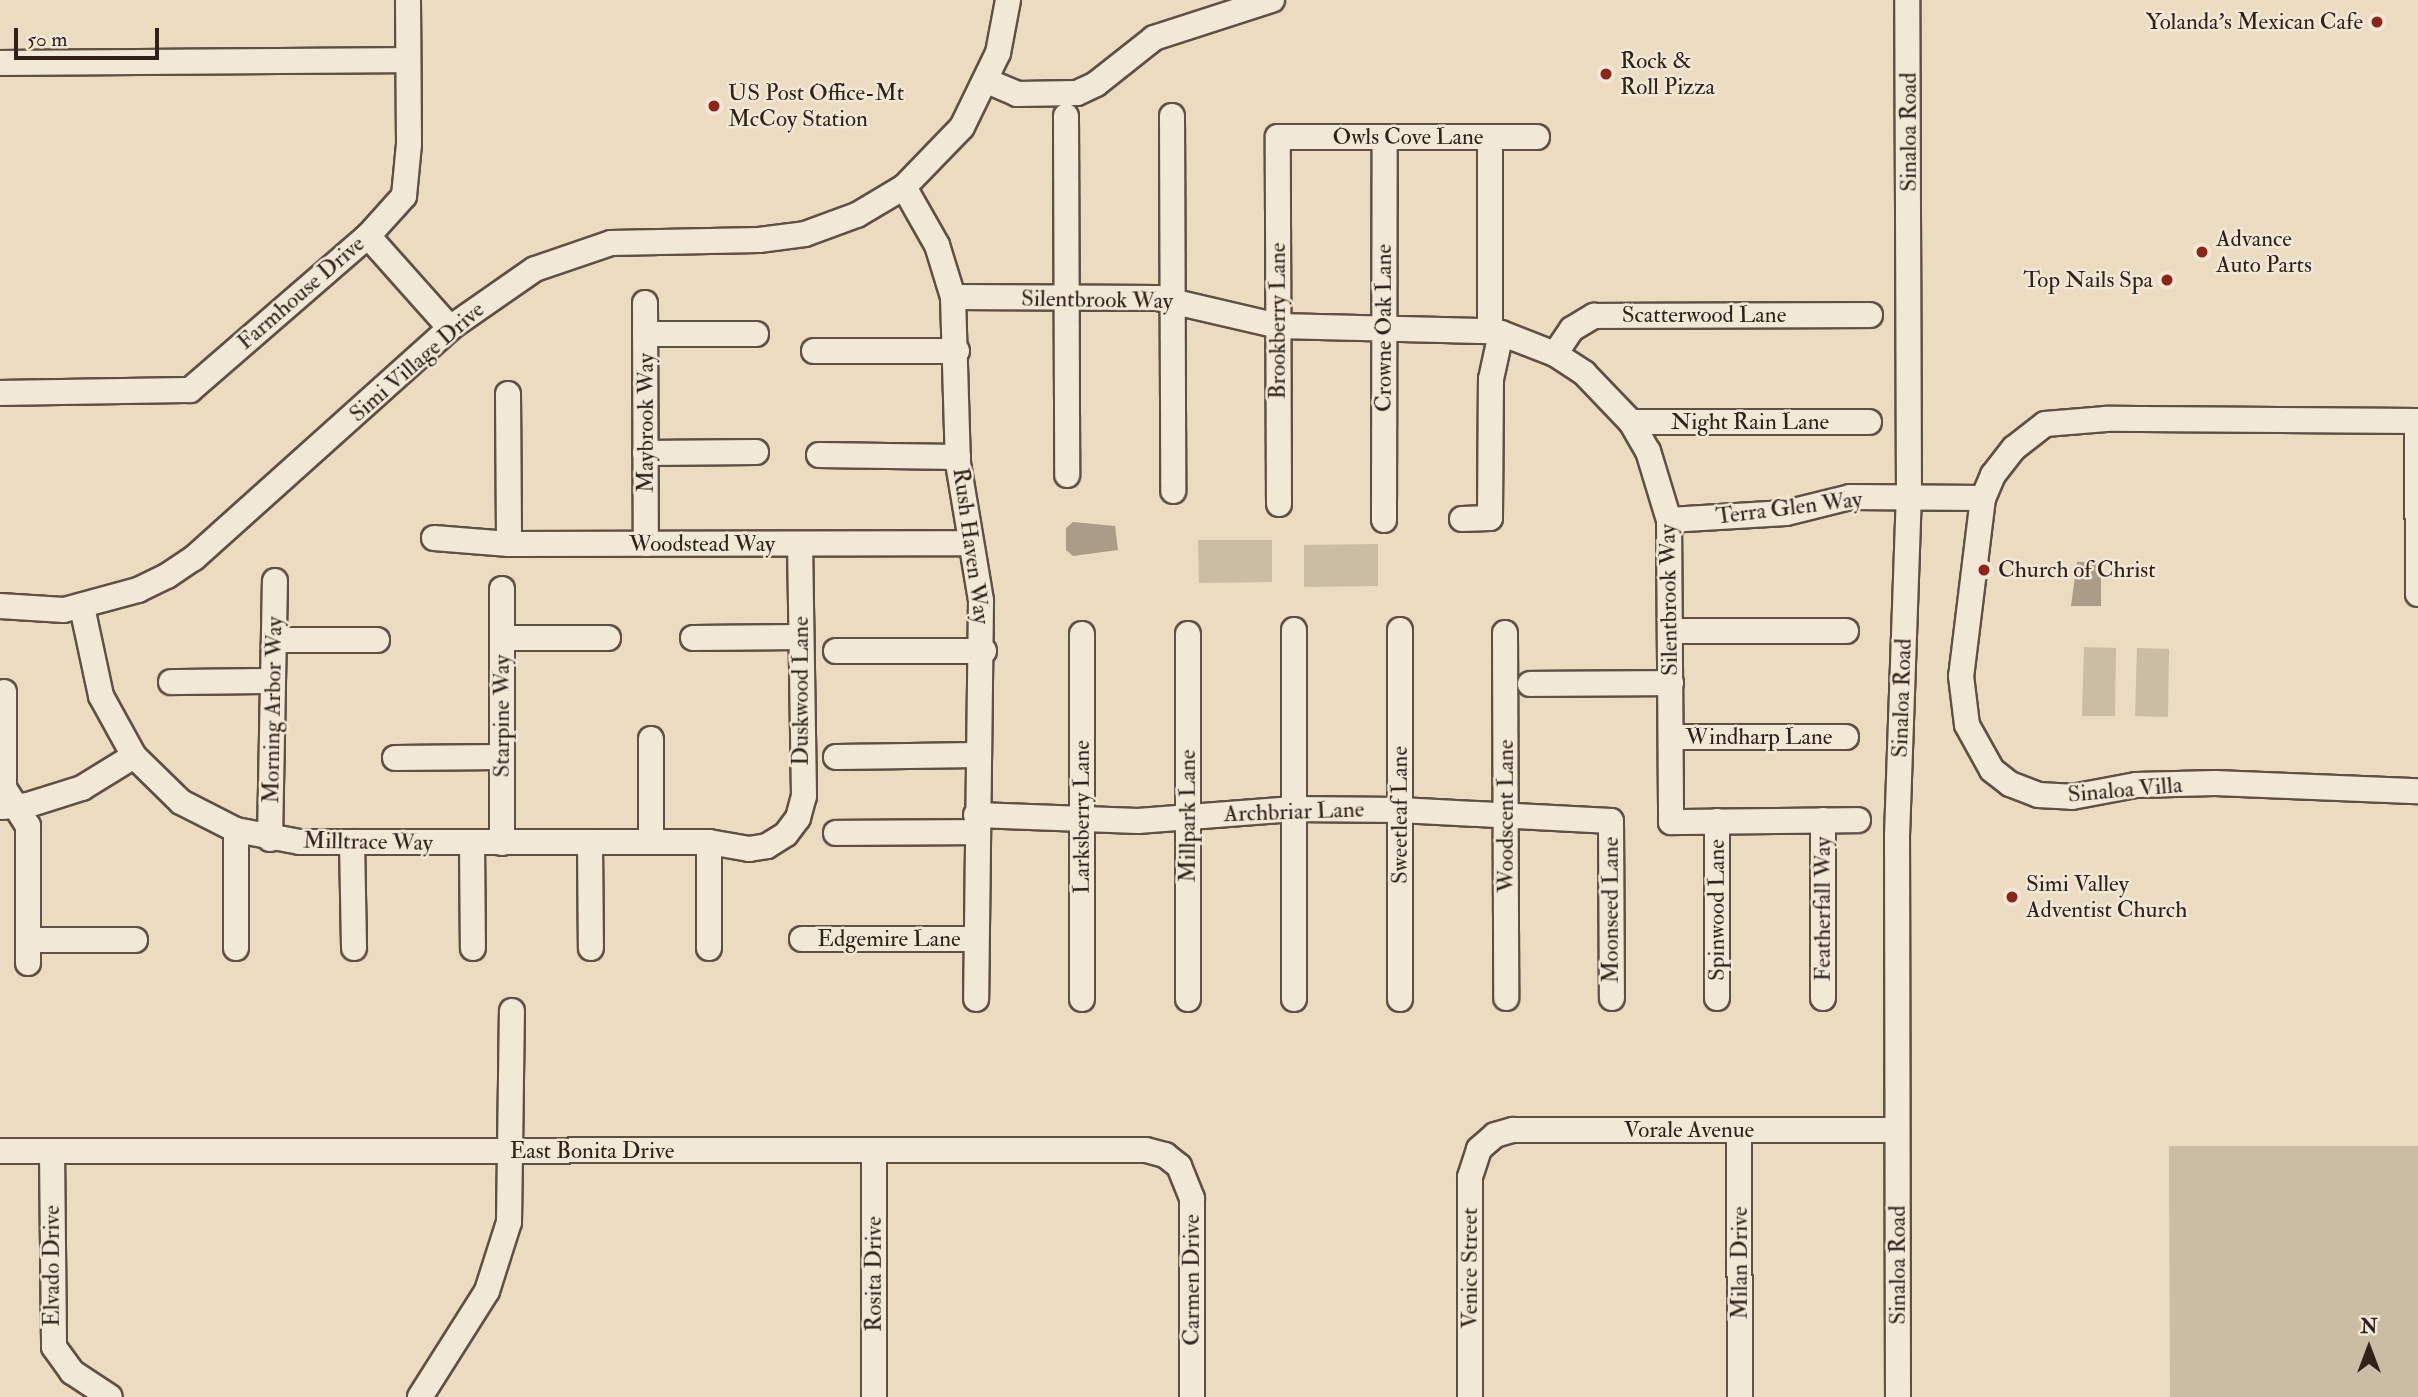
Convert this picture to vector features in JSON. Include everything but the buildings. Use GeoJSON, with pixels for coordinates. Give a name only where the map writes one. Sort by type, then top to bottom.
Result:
{"type":"FeatureCollection","features":[{"type":"Feature","properties":{"kind":"street","name":"Farmhouse Drive"},"geometry":{"type":"LineString","coordinates":[[0,393],[190,390],[368,236],[404,196],[408,0]]}},
{"type":"Feature","properties":{"kind":"street","name":"Simi Village Drive"},"geometry":{"type":"LineString","coordinates":[[0,606],[34,611],[82,607],[138,590],[194,558],[450,328],[535,269],[578,252],[611,243],[759,240],[805,234],[857,215],[904,187],[962,127],[987,81],[998,53],[1008,0]]}},
{"type":"Feature","properties":{"kind":"street"},"geometry":{"type":"LineString","coordinates":[[987,81],[1017,94],[1077,93],[1096,84],[1154,38],[1272,0]]}},
{"type":"Feature","properties":{"kind":"street","name":"Sinaloa Road"},"geometry":{"type":"LineString","coordinates":[[1898,1397],[1897,826],[1914,497],[1907,0]]}},
{"type":"Feature","properties":{"kind":"street"},"geometry":{"type":"LineString","coordinates":[[0,63],[408,60]]}},
{"type":"Feature","properties":{"kind":"street"},"geometry":{"type":"LineString","coordinates":[[1066,116],[1067,475]]}},
{"type":"Feature","properties":{"kind":"street"},"geometry":{"type":"LineString","coordinates":[[1172,116],[1172,491]]}},
{"type":"Feature","properties":{"kind":"street","name":"Owls Cove Lane"},"geometry":{"type":"LineString","coordinates":[[1278,137],[1537,137]]}},
{"type":"Feature","properties":{"kind":"street","name":"Brookberry Lane"},"geometry":{"type":"LineString","coordinates":[[1278,137],[1279,505]]}},
{"type":"Feature","properties":{"kind":"street","name":"Crowne Oak Lane"},"geometry":{"type":"LineString","coordinates":[[1384,520],[1385,137]]}},
{"type":"Feature","properties":{"kind":"street"},"geometry":{"type":"LineString","coordinates":[[1462,519],[1490,518],[1491,379],[1496,332],[1490,137]]}},
{"type":"Feature","properties":{"kind":"street","name":"Rush Haven Way"},"geometry":{"type":"LineString","coordinates":[[904,187],[937,245],[953,298],[957,351],[958,457],[984,650],[976,755],[976,999]]}},
{"type":"Feature","properties":{"kind":"street"},"geometry":{"type":"LineString","coordinates":[[368,236],[450,328]]}},
{"type":"Feature","properties":{"kind":"street","name":"Silentbrook Way"},"geometry":{"type":"LineString","coordinates":[[953,298],[1172,299],[1278,326],[1496,332],[1555,354],[1606,392],[1631,422],[1661,483],[1669,520],[1671,822],[1717,821]]}},
{"type":"Feature","properties":{"kind":"street","name":"Maybrook Way"},"geometry":{"type":"LineString","coordinates":[[645,303],[646,544]]}},
{"type":"Feature","properties":{"kind":"street","name":"Scatterwood Lane"},"geometry":{"type":"LineString","coordinates":[[1555,354],[1572,329],[1594,316],[1870,316]]}},
{"type":"Feature","properties":{"kind":"street"},"geometry":{"type":"LineString","coordinates":[[645,334],[756,334]]}},
{"type":"Feature","properties":{"kind":"street"},"geometry":{"type":"LineString","coordinates":[[814,351],[957,351]]}},
{"type":"Feature","properties":{"kind":"street"},"geometry":{"type":"LineString","coordinates":[[508,394],[509,544]]}},
{"type":"Feature","properties":{"kind":"street","name":"Sinaloa Villa"},"geometry":{"type":"LineString","coordinates":[[2418,421],[2106,419],[2045,424],[2014,448],[1993,475],[1983,498],[1961,676],[1967,725],[1992,770],[2010,784],[2038,795],[2072,797],[2136,785],[2215,783],[2418,791]]}},
{"type":"Feature","properties":{"kind":"street"},"geometry":{"type":"LineString","coordinates":[[2418,421],[2418,594]]}},
{"type":"Feature","properties":{"kind":"street","name":"Night Rain Lane"},"geometry":{"type":"LineString","coordinates":[[1631,422],[1869,422]]}},
{"type":"Feature","properties":{"kind":"street"},"geometry":{"type":"LineString","coordinates":[[645,453],[756,453]]}},
{"type":"Feature","properties":{"kind":"street"},"geometry":{"type":"LineString","coordinates":[[819,455],[958,457]]}},
{"type":"Feature","properties":{"kind":"street","name":"Terra Glen Way"},"geometry":{"type":"LineString","coordinates":[[1669,520],[1786,513],[1850,497],[1914,497]]}},
{"type":"Feature","properties":{"kind":"street"},"geometry":{"type":"LineString","coordinates":[[1914,497],[1983,498]]}},
{"type":"Feature","properties":{"kind":"street","name":"Woodstead Way"},"geometry":{"type":"LineString","coordinates":[[434,538],[509,544],[971,543]]}},
{"type":"Feature","properties":{"kind":"street","name":"Duskwood Lane"},"geometry":{"type":"LineString","coordinates":[[786,834],[798,818],[804,796],[800,544]]}},
{"type":"Feature","properties":{"kind":"street","name":"Morning Arbor Way"},"geometry":{"type":"LineString","coordinates":[[270,839],[275,581]]}},
{"type":"Feature","properties":{"kind":"street","name":"Starpine Way"},"geometry":{"type":"LineString","coordinates":[[502,589],[502,843]]}},
{"type":"Feature","properties":{"kind":"street","name":"Milltrace Way"},"geometry":{"type":"LineString","coordinates":[[82,607],[101,696],[134,757],[181,802],[236,830],[270,839],[472,843],[709,842],[749,849],[767,846],[786,834]]}},
{"type":"Feature","properties":{"kind":"street"},"geometry":{"type":"LineString","coordinates":[[1293,630],[1294,999]]}},
{"type":"Feature","properties":{"kind":"street","name":"Sweetleaf Lane"},"geometry":{"type":"LineString","coordinates":[[1399,630],[1399,999]]}},
{"type":"Feature","properties":{"kind":"street"},"geometry":{"type":"LineString","coordinates":[[1671,631],[1846,631]]}},
{"type":"Feature","properties":{"kind":"street","name":"Woodscent Lane"},"geometry":{"type":"LineString","coordinates":[[1505,633],[1506,998]]}},
{"type":"Feature","properties":{"kind":"street","name":"Larksberry Lane"},"geometry":{"type":"LineString","coordinates":[[1082,634],[1082,999]]}},
{"type":"Feature","properties":{"kind":"street","name":"Millpark Lane"},"geometry":{"type":"LineString","coordinates":[[1188,634],[1188,999]]}},
{"type":"Feature","properties":{"kind":"street"},"geometry":{"type":"LineString","coordinates":[[693,638],[800,637]]}},
{"type":"Feature","properties":{"kind":"street"},"geometry":{"type":"LineString","coordinates":[[502,638],[608,638]]}},
{"type":"Feature","properties":{"kind":"street"},"geometry":{"type":"LineString","coordinates":[[275,640],[377,640]]}},
{"type":"Feature","properties":{"kind":"street"},"geometry":{"type":"LineString","coordinates":[[836,651],[984,650]]}},
{"type":"Feature","properties":{"kind":"street"},"geometry":{"type":"LineString","coordinates":[[171,682],[273,681]]}},
{"type":"Feature","properties":{"kind":"street"},"geometry":{"type":"LineString","coordinates":[[1530,684],[1671,683]]}},
{"type":"Feature","properties":{"kind":"street"},"geometry":{"type":"LineString","coordinates":[[4,692],[4,788],[7,807],[27,826],[28,951],[135,940]]}},
{"type":"Feature","properties":{"kind":"street","name":"Windharp Lane"},"geometry":{"type":"LineString","coordinates":[[1671,737],[1846,737]]}},
{"type":"Feature","properties":{"kind":"street"},"geometry":{"type":"LineString","coordinates":[[650,739],[651,842]]}},
{"type":"Feature","properties":{"kind":"street"},"geometry":{"type":"LineString","coordinates":[[836,757],[976,755]]}},
{"type":"Feature","properties":{"kind":"street"},"geometry":{"type":"LineString","coordinates":[[7,807],[82,788],[134,757]]}},
{"type":"Feature","properties":{"kind":"street"},"geometry":{"type":"LineString","coordinates":[[395,758],[502,757]]}},
{"type":"Feature","properties":{"kind":"street","name":"Archbriar Lane"},"geometry":{"type":"LineString","coordinates":[[836,832],[976,823],[1188,817],[1294,809],[1400,810],[1611,821]]}},
{"type":"Feature","properties":{"kind":"street","name":"Featherfall Way"},"geometry":{"type":"LineString","coordinates":[[1823,820],[1823,998]]}},
{"type":"Feature","properties":{"kind":"street"},"geometry":{"type":"LineString","coordinates":[[1717,821],[1858,820]]}},
{"type":"Feature","properties":{"kind":"street","name":"Moonseed Lane"},"geometry":{"type":"LineString","coordinates":[[1611,821],[1612,998]]}},
{"type":"Feature","properties":{"kind":"street","name":"Spinwood Lane"},"geometry":{"type":"LineString","coordinates":[[1717,821],[1717,998]]}},
{"type":"Feature","properties":{"kind":"street"},"geometry":{"type":"LineString","coordinates":[[236,830],[236,948]]}},
{"type":"Feature","properties":{"kind":"street"},"geometry":{"type":"LineString","coordinates":[[352,842],[354,948]]}},
{"type":"Feature","properties":{"kind":"street"},"geometry":{"type":"LineString","coordinates":[[709,842],[709,948]]}},
{"type":"Feature","properties":{"kind":"street"},"geometry":{"type":"LineString","coordinates":[[472,843],[472,948]]}},
{"type":"Feature","properties":{"kind":"street"},"geometry":{"type":"LineString","coordinates":[[590,843],[591,948]]}},
{"type":"Feature","properties":{"kind":"street","name":"Edgemire Lane"},"geometry":{"type":"LineString","coordinates":[[802,939],[975,939]]}},
{"type":"Feature","properties":{"kind":"street"},"geometry":{"type":"LineString","coordinates":[[420,1397],[469,1322],[501,1255],[512,1193],[512,1011]]}},
{"type":"Feature","properties":{"kind":"street","name":"Vorale Avenue"},"geometry":{"type":"LineString","coordinates":[[1485,1144],[1513,1130],[1897,1130]]}},
{"type":"Feature","properties":{"kind":"street","name":"Milan Drive"},"geometry":{"type":"LineString","coordinates":[[1739,1130],[1740,1397]]}},
{"type":"Feature","properties":{"kind":"street","name":"Venice Street"},"geometry":{"type":"LineString","coordinates":[[1470,1397],[1470,1177],[1472,1163],[1485,1144]]}},
{"type":"Feature","properties":{"kind":"street","name":"Rosita Drive"},"geometry":{"type":"LineString","coordinates":[[874,1150],[874,1397]]}},
{"type":"Feature","properties":{"kind":"street","name":"East Bonita Drive"},"geometry":{"type":"LineString","coordinates":[[0,1151],[1146,1150],[1165,1155],[1180,1166]]}},
{"type":"Feature","properties":{"kind":"street","name":"Elvado Drive"},"geometry":{"type":"LineString","coordinates":[[52,1151],[54,1347],[72,1372],[110,1397]]}},
{"type":"Feature","properties":{"kind":"street","name":"Carmen Drive"},"geometry":{"type":"LineString","coordinates":[[1180,1166],[1192,1199],[1192,1397]]}},
{"type":"Feature","properties":{"kind":"shaded area"},"geometry":{"type":"Polygon","coordinates":[[[1073,522],[1115,526],[1118,550],[1073,556],[1066,550],[1066,528],[1073,522]]]}},
{"type":"Feature","properties":{"kind":"shaded area"},"geometry":{"type":"Polygon","coordinates":[[[1198,540],[1272,540],[1272,582],[1199,583],[1198,540]]]}},
{"type":"Feature","properties":{"kind":"shaded area"},"geometry":{"type":"Polygon","coordinates":[[[1378,544],[1378,586],[1304,587],[1304,545],[1378,544]]]}},
{"type":"Feature","properties":{"kind":"shaded area"},"geometry":{"type":"Polygon","coordinates":[[[2077,562],[2101,562],[2101,606],[2071,606],[2077,562]]]}},
{"type":"Feature","properties":{"kind":"shaded area"},"geometry":{"type":"Polygon","coordinates":[[[2084,647],[2116,648],[2115,716],[2082,716],[2084,647]]]}},
{"type":"Feature","properties":{"kind":"shaded area"},"geometry":{"type":"Polygon","coordinates":[[[2137,648],[2169,649],[2168,717],[2135,716],[2137,648]]]}},
{"type":"Feature","properties":{"kind":"shaded area"},"geometry":{"type":"Polygon","coordinates":[[[2169,1146],[2418,1146],[2418,1397],[2170,1397],[2169,1146]]]}},
{"type":"Feature","properties":{"kind":"place","name":"Yolanda's Mexican Cafe"},"geometry":{"type":"Point","coordinates":[2377,22]}},
{"type":"Feature","properties":{"kind":"place","name":"Rock & Roll Pizza"},"geometry":{"type":"Point","coordinates":[1606,74]}},
{"type":"Feature","properties":{"kind":"place","name":"US Post Office-Mt McCoy Station"},"geometry":{"type":"Point","coordinates":[714,106]}},
{"type":"Feature","properties":{"kind":"place","name":"Advance Auto Parts"},"geometry":{"type":"Point","coordinates":[2202,252]}},
{"type":"Feature","properties":{"kind":"place","name":"Top Nails Spa"},"geometry":{"type":"Point","coordinates":[2167,280]}},
{"type":"Feature","properties":{"kind":"place","name":"Church of Christ"},"geometry":{"type":"Point","coordinates":[1984,570]}},
{"type":"Feature","properties":{"kind":"place","name":"Simi Valley Adventist Church"},"geometry":{"type":"Point","coordinates":[2012,897]}}]}
